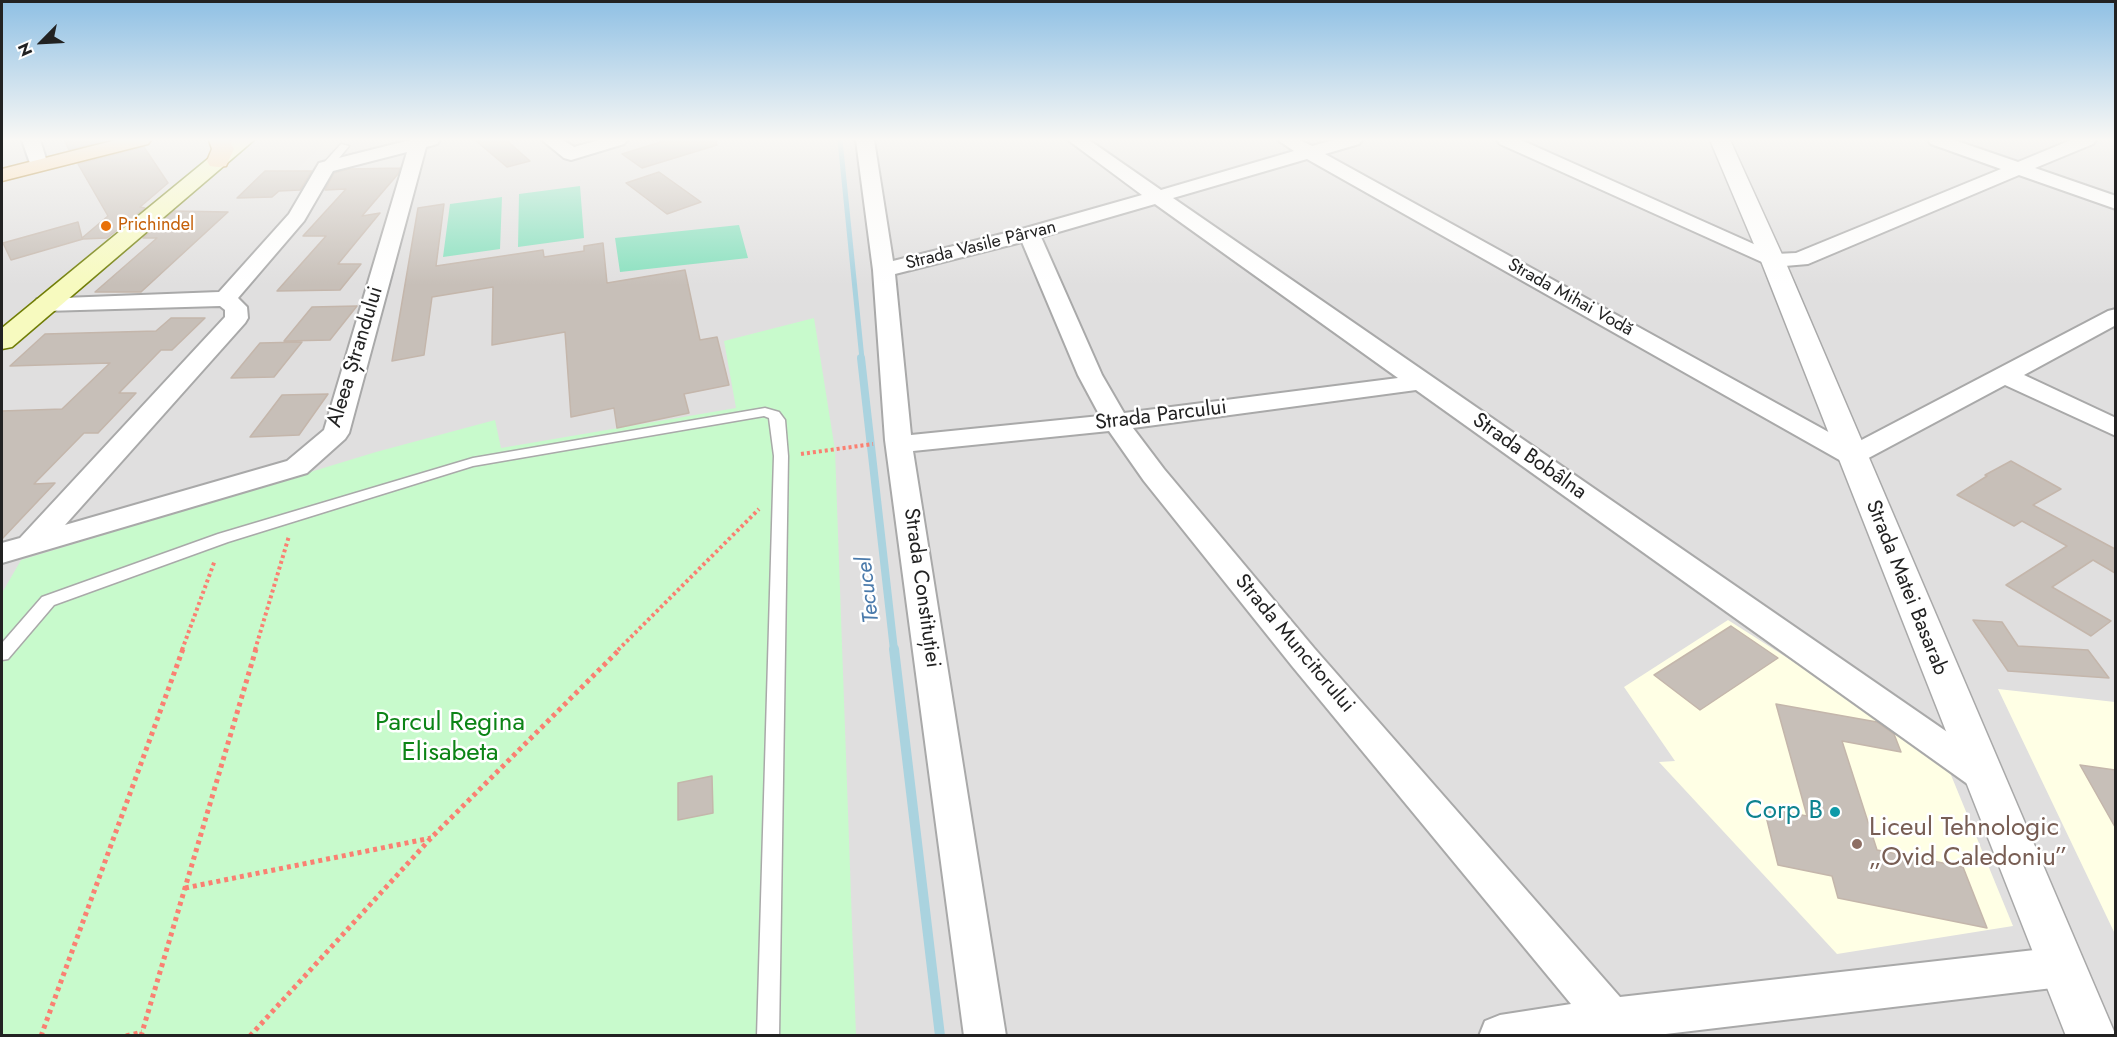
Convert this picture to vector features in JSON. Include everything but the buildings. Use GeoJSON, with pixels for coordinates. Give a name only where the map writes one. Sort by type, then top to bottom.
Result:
{"type":"FeatureCollection","features":[{"type":"Feature","properties":{"kind":"main road"},"geometry":{"type":"LineString","coordinates":[[2,341],[176,188]]}},
{"type":"Feature","properties":{"kind":"street"},"geometry":{"type":"LineString","coordinates":[[225,299],[297,217],[314,188]]}},
{"type":"Feature","properties":{"kind":"street","name":"Aleea Ștrandului"},"geometry":{"type":"LineString","coordinates":[[2,553],[297,467],[336,433],[410,188]]}},
{"type":"Feature","properties":{"kind":"street","name":"Strada Constituției"},"geometry":{"type":"LineString","coordinates":[[872,188],[884,270],[899,442],[986,1035]]}},
{"type":"Feature","properties":{"kind":"street","name":"Strada Bobâlna"},"geometry":{"type":"LineString","coordinates":[[1147,188],[1982,775]]}},
{"type":"Feature","properties":{"kind":"street","name":"Strada Vasile Pârvan"},"geometry":{"type":"LineString","coordinates":[[884,270],[1029,234],[1190,188]]}},
{"type":"Feature","properties":{"kind":"street","name":"Strada Mihai Vodă"},"geometry":{"type":"LineString","coordinates":[[1374,188],[1852,456]]}},
{"type":"Feature","properties":{"kind":"street"},"geometry":{"type":"LineString","coordinates":[[1613,188],[1773,261],[1800,259],[1971,188]]}},
{"type":"Feature","properties":{"kind":"street","name":"Strada Matei Basarab"},"geometry":{"type":"LineString","coordinates":[[1741,188],[2091,1035]]}},
{"type":"Feature","properties":{"kind":"street"},"geometry":{"type":"LineString","coordinates":[[2073,188],[2115,203]]}},
{"type":"Feature","properties":{"kind":"street","name":"Strada Muncitorului"},"geometry":{"type":"LineString","coordinates":[[1029,234],[1090,375],[1116,422],[1154,475],[1303,657],[1611,1019]]}},
{"type":"Feature","properties":{"kind":"street"},"geometry":{"type":"LineString","coordinates":[[30,545],[237,318],[236,307],[225,299],[45,304]]}},
{"type":"Feature","properties":{"kind":"street"},"geometry":{"type":"LineString","coordinates":[[1852,456],[2115,316]]}},
{"type":"Feature","properties":{"kind":"street"},"geometry":{"type":"LineString","coordinates":[[2004,375],[2115,428]]}},
{"type":"Feature","properties":{"kind":"street","name":"Strada Parcului"},"geometry":{"type":"LineString","coordinates":[[899,442],[1116,422],[1422,382]]}},
{"type":"Feature","properties":{"kind":"street"},"geometry":{"type":"LineString","coordinates":[[1500,1035],[1611,1019],[2061,967]]}},
{"type":"Feature","properties":{"kind":"lane"},"geometry":{"type":"LineString","coordinates":[[2,654],[48,601],[222,538],[473,462],[765,412],[774,415],[778,420],[782,456],[768,1035]]}},
{"type":"Feature","properties":{"kind":"path"},"geometry":{"type":"LineString","coordinates":[[782,456],[899,442]]}},
{"type":"Feature","properties":{"kind":"path"},"geometry":{"type":"LineString","coordinates":[[250,1035],[431,838],[780,487]]}},
{"type":"Feature","properties":{"kind":"path"},"geometry":{"type":"LineString","coordinates":[[126,1035],[142,1034],[295,516]]}},
{"type":"Feature","properties":{"kind":"path"},"geometry":{"type":"LineString","coordinates":[[41,1035],[222,538]]}},
{"type":"Feature","properties":{"kind":"path"},"geometry":{"type":"LineString","coordinates":[[185,888],[431,838]]}},
{"type":"Feature","properties":{"kind":"shaded area"},"geometry":{"type":"Polygon","coordinates":[[[2,188],[2115,188],[2115,1035],[2,1035],[2,188]]]}},
{"type":"Feature","properties":{"kind":"shaded area","name":"Liceul Tehnologic „Ovid Caledoniu”"},"geometry":{"type":"Polygon","coordinates":[[[1728,620],[1944,758],[2013,926],[1837,954],[1659,762],[1675,761],[1624,687],[1728,620]]]}},
{"type":"Feature","properties":{"kind":"shaded area","name":"Liceul Tehnologic „Ovid Caledoniu”"},"geometry":{"type":"Polygon","coordinates":[[[1998,689],[2115,702],[2115,934],[1998,689]]]}},
{"type":"Feature","properties":{"kind":"green space"},"geometry":{"type":"Polygon","coordinates":[[[580,188],[584,238],[518,247],[519,194],[580,188]]]}},
{"type":"Feature","properties":{"kind":"green space"},"geometry":{"type":"Polygon","coordinates":[[[502,197],[500,249],[443,257],[450,204],[502,197]]]}},
{"type":"Feature","properties":{"kind":"green space"},"geometry":{"type":"Polygon","coordinates":[[[739,225],[748,258],[620,272],[615,238],[739,225]]]}},
{"type":"Feature","properties":{"kind":"green space","name":"Parcul Regina Elisabeta"},"geometry":{"type":"Polygon","coordinates":[[[814,318],[835,450],[856,1035],[2,1035],[2,593],[21,560],[376,452],[495,420],[501,448],[736,408],[724,341],[814,318]]]}},
{"type":"Feature","properties":{"kind":"waterway","name":"Tecucel"},"geometry":{"type":"LineString","coordinates":[[845,188],[862,359]]}},
{"type":"Feature","properties":{"kind":"waterway","name":"Tecucel"},"geometry":{"type":"LineString","coordinates":[[861,358],[894,650]]}},
{"type":"Feature","properties":{"kind":"waterway","name":"Tecucel"},"geometry":{"type":"LineString","coordinates":[[894,649],[940,1036]]}},
{"type":"Feature","properties":{"kind":"place","name":"Prichindel"},"geometry":{"type":"Point","coordinates":[106,226]}},
{"type":"Feature","properties":{"kind":"place","name":"Corp B"},"geometry":{"type":"Point","coordinates":[1835,812]}},
{"type":"Feature","properties":{"kind":"place","name":"Liceul Tehnologic „Ovid Caledoniu”"},"geometry":{"type":"Point","coordinates":[1857,844]}}]}
